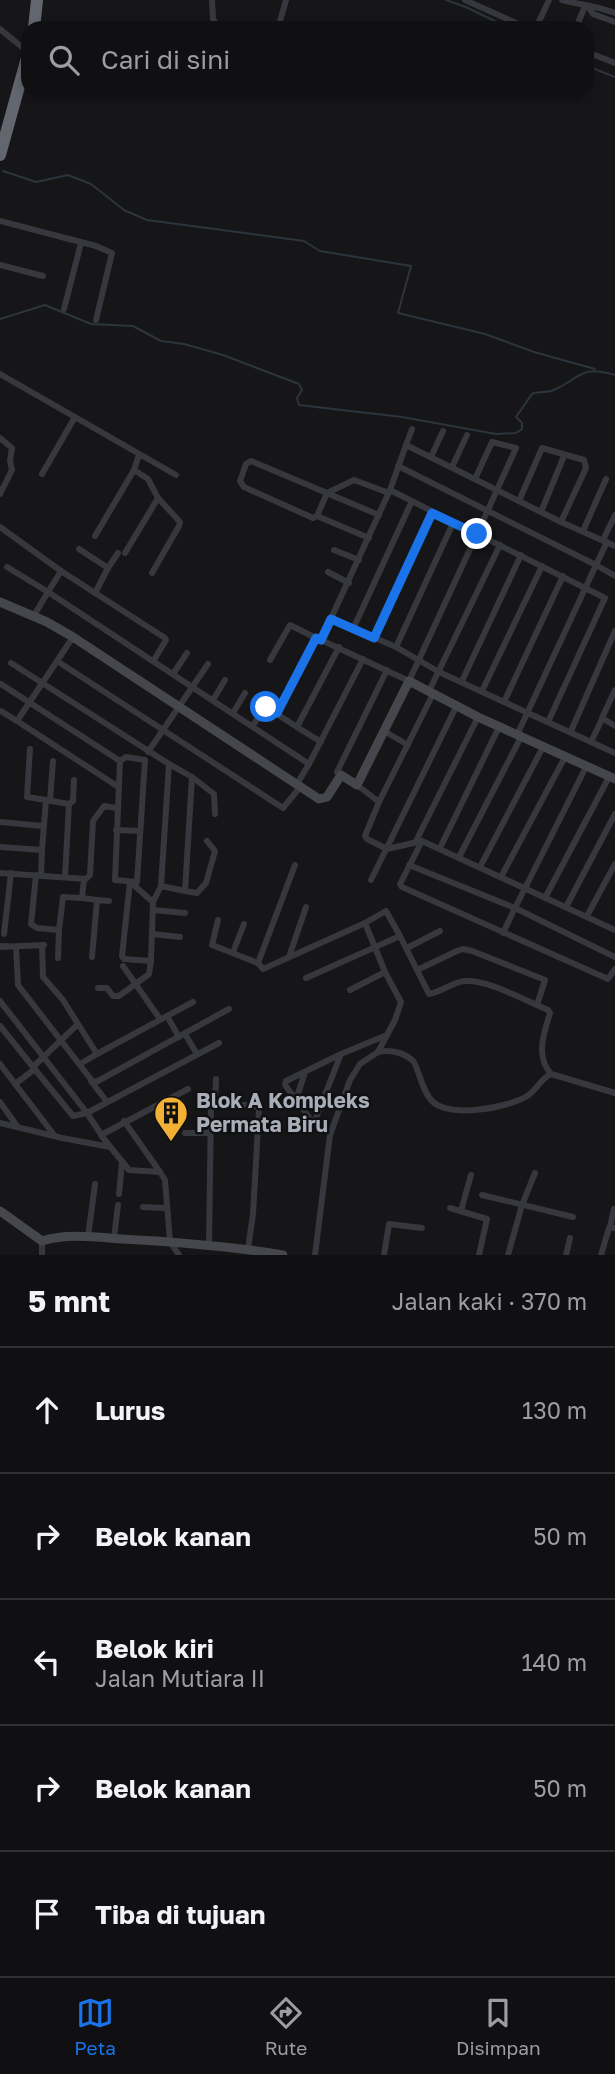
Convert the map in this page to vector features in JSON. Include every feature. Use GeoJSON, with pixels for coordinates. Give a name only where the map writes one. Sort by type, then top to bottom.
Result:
{"type":"FeatureCollection","features":[{"type":"Feature","properties":{"kind":"highway"},"geometry":{"type":"LineString","coordinates":[[35,21],[37,0]]}},
{"type":"Feature","properties":{"kind":"highway"},"geometry":{"type":"LineString","coordinates":[[0,155],[21,78]]}},
{"type":"Feature","properties":{"kind":"street"},"geometry":{"type":"LineString","coordinates":[[212,0],[214,21]]}},
{"type":"Feature","properties":{"kind":"street"},"geometry":{"type":"LineString","coordinates":[[280,21],[286,0]]}},
{"type":"Feature","properties":{"kind":"street"},"geometry":{"type":"LineString","coordinates":[[465,0],[512,21]]}},
{"type":"Feature","properties":{"kind":"street"},"geometry":{"type":"LineString","coordinates":[[539,21],[549,0]]}},
{"type":"Feature","properties":{"kind":"street"},"geometry":{"type":"LineString","coordinates":[[562,0],[615,13]]}},
{"type":"Feature","properties":{"kind":"street"},"geometry":{"type":"LineString","coordinates":[[593,7],[615,23]]}},
{"type":"Feature","properties":{"kind":"street"},"geometry":{"type":"LineString","coordinates":[[582,21],[593,7]]}},
{"type":"Feature","properties":{"kind":"street"},"geometry":{"type":"LineString","coordinates":[[0,29],[21,47]]}},
{"type":"Feature","properties":{"kind":"street"},"geometry":{"type":"LineString","coordinates":[[594,54],[615,63]]}},
{"type":"Feature","properties":{"kind":"street"},"geometry":{"type":"LineString","coordinates":[[0,221],[111,252],[113,255],[96,320]]}},
{"type":"Feature","properties":{"kind":"street"},"geometry":{"type":"LineString","coordinates":[[64,309],[81,243]]}},
{"type":"Feature","properties":{"kind":"street"},"geometry":{"type":"LineString","coordinates":[[0,265],[43,276]]}},
{"type":"Feature","properties":{"kind":"street"},"geometry":{"type":"LineString","coordinates":[[0,374],[176,475]]}},
{"type":"Feature","properties":{"kind":"street"},"geometry":{"type":"LineString","coordinates":[[42,474],[75,418]]}},
{"type":"Feature","properties":{"kind":"street"},"geometry":{"type":"LineString","coordinates":[[277,713],[349,583],[389,492],[412,429]]}},
{"type":"Feature","properties":{"kind":"street"},"geometry":{"type":"LineString","coordinates":[[431,457],[443,431]]}},
{"type":"Feature","properties":{"kind":"street"},"geometry":{"type":"LineString","coordinates":[[452,467],[467,435]]}},
{"type":"Feature","properties":{"kind":"street"},"geometry":{"type":"LineString","coordinates":[[0,438],[12,448],[12,470],[0,494]]}},
{"type":"Feature","properties":{"kind":"street"},"geometry":{"type":"LineString","coordinates":[[357,785],[419,661],[516,448],[492,442],[475,479]]}},
{"type":"Feature","properties":{"kind":"street"},"geometry":{"type":"LineString","coordinates":[[406,445],[615,546]]}},
{"type":"Feature","properties":{"kind":"street"},"geometry":{"type":"LineString","coordinates":[[519,500],[542,448],[584,460],[586,466],[561,522]]}},
{"type":"Feature","properties":{"kind":"street"},"geometry":{"type":"LineString","coordinates":[[95,536],[134,470],[139,455]]}},
{"type":"Feature","properties":{"kind":"street"},"geometry":{"type":"LineString","coordinates":[[541,512],[564,456]]}},
{"type":"Feature","properties":{"kind":"street"},"geometry":{"type":"LineString","coordinates":[[369,538],[317,516],[312,518],[242,486],[240,481],[246,464],[251,461],[379,515]]}},
{"type":"Feature","properties":{"kind":"street"},"geometry":{"type":"LineString","coordinates":[[398,466],[615,576]]}},
{"type":"Feature","properties":{"kind":"street"},"geometry":{"type":"LineString","coordinates":[[134,470],[149,481],[158,498],[180,524],[152,573]]}},
{"type":"Feature","properties":{"kind":"street"},"geometry":{"type":"LineString","coordinates":[[583,531],[606,479]]}},
{"type":"Feature","properties":{"kind":"street"},"geometry":{"type":"LineString","coordinates":[[317,516],[328,493],[354,480],[412,501],[615,602]]}},
{"type":"Feature","properties":{"kind":"street"},"geometry":{"type":"LineString","coordinates":[[95,593],[108,568],[158,498]]}},
{"type":"Feature","properties":{"kind":"street"},"geometry":{"type":"LineString","coordinates":[[353,629],[412,501]]}},
{"type":"Feature","properties":{"kind":"street"},"geometry":{"type":"LineString","coordinates":[[374,638],[432,513]]}},
{"type":"Feature","properties":{"kind":"street"},"geometry":{"type":"LineString","coordinates":[[459,858],[519,736],[525,712],[596,565],[615,515]]}},
{"type":"Feature","properties":{"kind":"street"},"geometry":{"type":"LineString","coordinates":[[396,648],[453,523]]}},
{"type":"Feature","properties":{"kind":"street"},"geometry":{"type":"LineString","coordinates":[[0,527],[165,638],[154,660]]}},
{"type":"Feature","properties":{"kind":"street"},"geometry":{"type":"LineString","coordinates":[[500,545],[365,836],[387,849],[419,841],[440,848],[612,928],[615,917]]}},
{"type":"Feature","properties":{"kind":"street"},"geometry":{"type":"LineString","coordinates":[[79,549],[108,568]]}},
{"type":"Feature","properties":{"kind":"street"},"geometry":{"type":"LineString","coordinates":[[334,550],[359,560]]}},
{"type":"Feature","properties":{"kind":"street"},"geometry":{"type":"LineString","coordinates":[[462,681],[521,555]]}},
{"type":"Feature","properties":{"kind":"street"},"geometry":{"type":"LineString","coordinates":[[482,691],[542,566]]}},
{"type":"Feature","properties":{"kind":"street"},"geometry":{"type":"LineString","coordinates":[[7,567],[154,660],[309,764]]}},
{"type":"Feature","properties":{"kind":"street"},"geometry":{"type":"LineString","coordinates":[[33,617],[61,570]]}},
{"type":"Feature","properties":{"kind":"street"},"geometry":{"type":"LineString","coordinates":[[328,572],[349,583]]}},
{"type":"Feature","properties":{"kind":"street"},"geometry":{"type":"LineString","coordinates":[[504,702],[563,576]]}},
{"type":"Feature","properties":{"kind":"street"},"geometry":{"type":"LineString","coordinates":[[548,722],[606,598]]}},
{"type":"Feature","properties":{"kind":"street"},"geometry":{"type":"LineString","coordinates":[[0,602],[73,637],[319,799],[324,799],[339,774],[387,670]]}},
{"type":"Feature","properties":{"kind":"street"},"geometry":{"type":"LineString","coordinates":[[331,619],[615,753]]}},
{"type":"Feature","properties":{"kind":"street"},"geometry":{"type":"LineString","coordinates":[[271,660],[290,625],[387,670],[456,707],[612,778],[545,898]]}},
{"type":"Feature","properties":{"kind":"street"},"geometry":{"type":"LineString","coordinates":[[571,732],[615,631]]}},
{"type":"Feature","properties":{"kind":"street"},"geometry":{"type":"LineString","coordinates":[[17,721],[73,637]]}},
{"type":"Feature","properties":{"kind":"street"},"geometry":{"type":"LineString","coordinates":[[297,727],[339,647]]}},
{"type":"Feature","properties":{"kind":"street"},"geometry":{"type":"LineString","coordinates":[[173,674],[187,653]]}},
{"type":"Feature","properties":{"kind":"street"},"geometry":{"type":"LineString","coordinates":[[57,662],[284,808],[299,785],[363,659]]}},
{"type":"Feature","properties":{"kind":"street"},"geometry":{"type":"LineString","coordinates":[[11,663],[214,794],[215,814]]}},
{"type":"Feature","properties":{"kind":"street"},"geometry":{"type":"LineString","coordinates":[[145,760],[126,757],[120,761],[115,880],[138,881],[145,760],[208,664]]}},
{"type":"Feature","properties":{"kind":"street"},"geometry":{"type":"LineString","coordinates":[[213,700],[225,680]]}},
{"type":"Feature","properties":{"kind":"street"},"geometry":{"type":"LineString","coordinates":[[1,684],[120,761]]}},
{"type":"Feature","properties":{"kind":"street"},"geometry":{"type":"LineString","coordinates":[[591,742],[615,690]]}},
{"type":"Feature","properties":{"kind":"street"},"geometry":{"type":"LineString","coordinates":[[233,713],[244,693]]}},
{"type":"Feature","properties":{"kind":"street"},"geometry":{"type":"LineString","coordinates":[[253,725],[265,707],[321,742]]}},
{"type":"Feature","properties":{"kind":"street"},"geometry":{"type":"LineString","coordinates":[[371,880],[456,707]]}},
{"type":"Feature","properties":{"kind":"street"},"geometry":{"type":"LineString","coordinates":[[1,711],[117,786]]}},
{"type":"Feature","properties":{"kind":"street"},"geometry":{"type":"LineString","coordinates":[[478,717],[419,841],[401,887],[608,979],[615,969]]}},
{"type":"Feature","properties":{"kind":"street"},"geometry":{"type":"LineString","coordinates":[[602,719],[615,726]]}},
{"type":"Feature","properties":{"kind":"street"},"geometry":{"type":"LineString","coordinates":[[440,848],[499,727]]}},
{"type":"Feature","properties":{"kind":"street"},"geometry":{"type":"LineString","coordinates":[[384,731],[408,745]]}},
{"type":"Feature","properties":{"kind":"street"},"geometry":{"type":"LineString","coordinates":[[480,867],[543,747]]}},
{"type":"Feature","properties":{"kind":"street"},"geometry":{"type":"LineString","coordinates":[[30,749],[27,797],[69,804]]}},
{"type":"Feature","properties":{"kind":"street"},"geometry":{"type":"LineString","coordinates":[[501,877],[565,757]]}},
{"type":"Feature","properties":{"kind":"street"},"geometry":{"type":"LineString","coordinates":[[53,761],[32,926],[59,930]]}},
{"type":"Feature","properties":{"kind":"street"},"geometry":{"type":"LineString","coordinates":[[97,988],[107,988],[111,995],[116,997],[149,973],[153,906],[161,886],[169,764]]}},
{"type":"Feature","properties":{"kind":"street"},"geometry":{"type":"LineString","coordinates":[[503,933],[586,767]]}},
{"type":"Feature","properties":{"kind":"street"},"geometry":{"type":"LineString","coordinates":[[339,774],[379,802]]}},
{"type":"Feature","properties":{"kind":"street"},"geometry":{"type":"LineString","coordinates":[[185,891],[192,778]]}},
{"type":"Feature","properties":{"kind":"street"},"geometry":{"type":"LineString","coordinates":[[65,877],[69,804],[73,801],[74,780]]}},
{"type":"Feature","properties":{"kind":"street"},"geometry":{"type":"LineString","coordinates":[[0,873],[84,879],[90,875],[94,818],[104,806],[117,808]]}},
{"type":"Feature","properties":{"kind":"street"},"geometry":{"type":"LineString","coordinates":[[566,907],[615,814]]}},
{"type":"Feature","properties":{"kind":"street"},"geometry":{"type":"LineString","coordinates":[[0,822],[43,826]]}},
{"type":"Feature","properties":{"kind":"street"},"geometry":{"type":"LineString","coordinates":[[116,830],[140,831]]}},
{"type":"Feature","properties":{"kind":"street"},"geometry":{"type":"LineString","coordinates":[[161,886],[197,893],[206,883],[215,851],[207,841]]}},
{"type":"Feature","properties":{"kind":"street"},"geometry":{"type":"LineString","coordinates":[[0,847],[42,850]]}},
{"type":"Feature","properties":{"kind":"street"},"geometry":{"type":"LineString","coordinates":[[258,964],[295,864]]}},
{"type":"Feature","properties":{"kind":"street"},"geometry":{"type":"LineString","coordinates":[[587,916],[615,864]]}},
{"type":"Feature","properties":{"kind":"street"},"geometry":{"type":"LineString","coordinates":[[409,865],[515,908],[615,957]]}},
{"type":"Feature","properties":{"kind":"street"},"geometry":{"type":"LineString","coordinates":[[4,934],[11,873]]}},
{"type":"Feature","properties":{"kind":"street"},"geometry":{"type":"LineString","coordinates":[[82,898],[84,879]]}},
{"type":"Feature","properties":{"kind":"street"},"geometry":{"type":"LineString","coordinates":[[130,882],[153,906],[185,913]]}},
{"type":"Feature","properties":{"kind":"street"},"geometry":{"type":"LineString","coordinates":[[130,882],[122,956],[124,959],[151,961]]}},
{"type":"Feature","properties":{"kind":"street"},"geometry":{"type":"LineString","coordinates":[[58,958],[63,897],[109,901]]}},
{"type":"Feature","properties":{"kind":"street"},"geometry":{"type":"LineString","coordinates":[[92,957],[97,900]]}},
{"type":"Feature","properties":{"kind":"street"},"geometry":{"type":"LineString","coordinates":[[289,957],[306,906]]}},
{"type":"Feature","properties":{"kind":"street"},"geometry":{"type":"LineString","coordinates":[[218,920],[212,944],[258,964],[263,969],[386,911],[429,994],[469,980],[537,1005],[550,1013],[541,1047],[546,1067],[551,1074],[615,1093]]}},
{"type":"Feature","properties":{"kind":"street"},"geometry":{"type":"LineString","coordinates":[[365,923],[385,972],[401,1002],[378,1052]]}},
{"type":"Feature","properties":{"kind":"street"},"geometry":{"type":"LineString","coordinates":[[233,952],[244,924]]}},
{"type":"Feature","properties":{"kind":"street"},"geometry":{"type":"LineString","coordinates":[[407,948],[440,931]]}},
{"type":"Feature","properties":{"kind":"street"},"geometry":{"type":"LineString","coordinates":[[152,934],[180,937]]}},
{"type":"Feature","properties":{"kind":"street"},"geometry":{"type":"LineString","coordinates":[[306,978],[400,936]]}},
{"type":"Feature","properties":{"kind":"street"},"geometry":{"type":"LineString","coordinates":[[0,947],[44,945],[43,977],[63,1000],[97,1054]]}},
{"type":"Feature","properties":{"kind":"street"},"geometry":{"type":"LineString","coordinates":[[16,947],[18,985],[107,1102]]}},
{"type":"Feature","properties":{"kind":"street"},"geometry":{"type":"LineString","coordinates":[[417,970],[457,951],[472,951],[545,980],[537,1005]]}},
{"type":"Feature","properties":{"kind":"street"},"geometry":{"type":"LineString","coordinates":[[123,966],[135,985],[197,1054]]}},
{"type":"Feature","properties":{"kind":"street"},"geometry":{"type":"LineString","coordinates":[[350,990],[385,972]]}},
{"type":"Feature","properties":{"kind":"street"},"geometry":{"type":"LineString","coordinates":[[0,1001],[122,1162],[132,1171],[160,1172]]}},
{"type":"Feature","properties":{"kind":"street"},"geometry":{"type":"LineString","coordinates":[[80,1065],[193,1002]]}},
{"type":"Feature","properties":{"kind":"street"},"geometry":{"type":"LineString","coordinates":[[92,1081],[98,1081],[229,1009]]}},
{"type":"Feature","properties":{"kind":"street"},"geometry":{"type":"LineString","coordinates":[[15,1084],[78,1024]]}},
{"type":"Feature","properties":{"kind":"street"},"geometry":{"type":"LineString","coordinates":[[0,1026],[73,1116],[87,1113],[219,1043]]}},
{"type":"Feature","properties":{"kind":"street"},"geometry":{"type":"LineString","coordinates":[[341,1054],[315,1120],[311,1120],[285,1085],[286,1082],[341,1054],[387,1035]]}},
{"type":"Feature","properties":{"kind":"street"},"geometry":{"type":"LineString","coordinates":[[315,1255],[330,1135],[350,1080],[360,1064],[378,1052],[388,1051],[410,1058],[430,1098],[445,1108],[456,1110],[483,1110],[519,1100],[529,1095],[551,1074]]}},
{"type":"Feature","properties":{"kind":"street"},"geometry":{"type":"LineString","coordinates":[[0,1064],[55,1136]]}},
{"type":"Feature","properties":{"kind":"street"},"geometry":{"type":"LineString","coordinates":[[296,1100],[305,1072]]}},
{"type":"Feature","properties":{"kind":"street"},"geometry":{"type":"LineString","coordinates":[[215,1103],[216,1079]]}},
{"type":"Feature","properties":{"kind":"street"},"geometry":{"type":"LineString","coordinates":[[101,1135],[188,1089]]}},
{"type":"Feature","properties":{"kind":"street"},"geometry":{"type":"LineString","coordinates":[[0,1102],[17,1126]]}},
{"type":"Feature","properties":{"kind":"street"},"geometry":{"type":"LineString","coordinates":[[209,1245],[211,1105],[215,1103],[259,1107],[253,1214],[247,1249]]}},
{"type":"Feature","properties":{"kind":"street"},"geometry":{"type":"LineString","coordinates":[[124,1121],[165,1180],[165,1208],[170,1242],[179,1255]]}},
{"type":"Feature","properties":{"kind":"street"},"geometry":{"type":"LineString","coordinates":[[0,1123],[110,1147]]}},
{"type":"Feature","properties":{"kind":"street"},"geometry":{"type":"LineString","coordinates":[[185,1133],[209,1133]]}},
{"type":"Feature","properties":{"kind":"street"},"geometry":{"type":"LineString","coordinates":[[119,1194],[122,1162]]}},
{"type":"Feature","properties":{"kind":"street"},"geometry":{"type":"LineString","coordinates":[[508,1255],[522,1205],[535,1173]]}},
{"type":"Feature","properties":{"kind":"street"},"geometry":{"type":"LineString","coordinates":[[461,1211],[471,1175]]}},
{"type":"Feature","properties":{"kind":"street"},"geometry":{"type":"LineString","coordinates":[[88,1237],[95,1184]]}},
{"type":"Feature","properties":{"kind":"street"},"geometry":{"type":"LineString","coordinates":[[482,1195],[573,1217]]}},
{"type":"Feature","properties":{"kind":"street"},"geometry":{"type":"LineString","coordinates":[[114,1238],[118,1205]]}},
{"type":"Feature","properties":{"kind":"street"},"geometry":{"type":"LineString","coordinates":[[143,1207],[165,1208]]}},
{"type":"Feature","properties":{"kind":"street"},"geometry":{"type":"LineString","coordinates":[[450,1208],[487,1219],[479,1255]]}},
{"type":"Feature","properties":{"kind":"street"},"geometry":{"type":"LineString","coordinates":[[601,1255],[612,1227],[614,1209]]}},
{"type":"Feature","properties":{"kind":"street"},"geometry":{"type":"LineString","coordinates":[[0,1211],[42,1241],[114,1238],[209,1245],[284,1255]]}},
{"type":"Feature","properties":{"kind":"street"},"geometry":{"type":"LineString","coordinates":[[384,1255],[389,1224],[422,1228]]}},
{"type":"Feature","properties":{"kind":"street"},"geometry":{"type":"LineString","coordinates":[[566,1255],[570,1238]]}},
{"type":"Feature","properties":{"kind":"street"},"geometry":{"type":"LineString","coordinates":[[42,1241],[42,1255]]}},
{"type":"Feature","properties":{"kind":"waterway"},"geometry":{"type":"LineString","coordinates":[[446,0],[495,21]]}},
{"type":"Feature","properties":{"kind":"waterway"},"geometry":{"type":"LineString","coordinates":[[594,69],[615,77]]}},
{"type":"Feature","properties":{"kind":"waterway"},"geometry":{"type":"LineString","coordinates":[[3,171],[36,182],[68,175],[91,184],[124,210],[147,220],[304,241],[320,251],[411,266],[398,313],[485,334],[534,352],[595,369]]}},
{"type":"Feature","properties":{"kind":"waterway"},"geometry":{"type":"LineString","coordinates":[[0,319],[45,305],[91,324],[133,326],[161,341],[184,344],[223,355],[299,384],[302,390],[297,398],[299,405],[402,417],[496,434],[516,433],[522,429],[522,423],[516,417],[532,394],[554,390],[588,372],[615,375]]}},
{"type":"Feature","properties":{"kind":"waterway"},"geometry":{"type":"LineString","coordinates":[[0,944],[8,944]]}},
{"type":"Feature","properties":{"kind":"place","name":"Blok A Kompleks Permata Biru"},"geometry":{"type":"Point","coordinates":[171,1143]}},
{"type":"Feature","properties":{"kind":"route"},"geometry":{"type":"LineString","coordinates":[[266,707],[277,713],[316,638],[321,640],[331,619],[374,638],[432,513],[477,534]]}}]}
